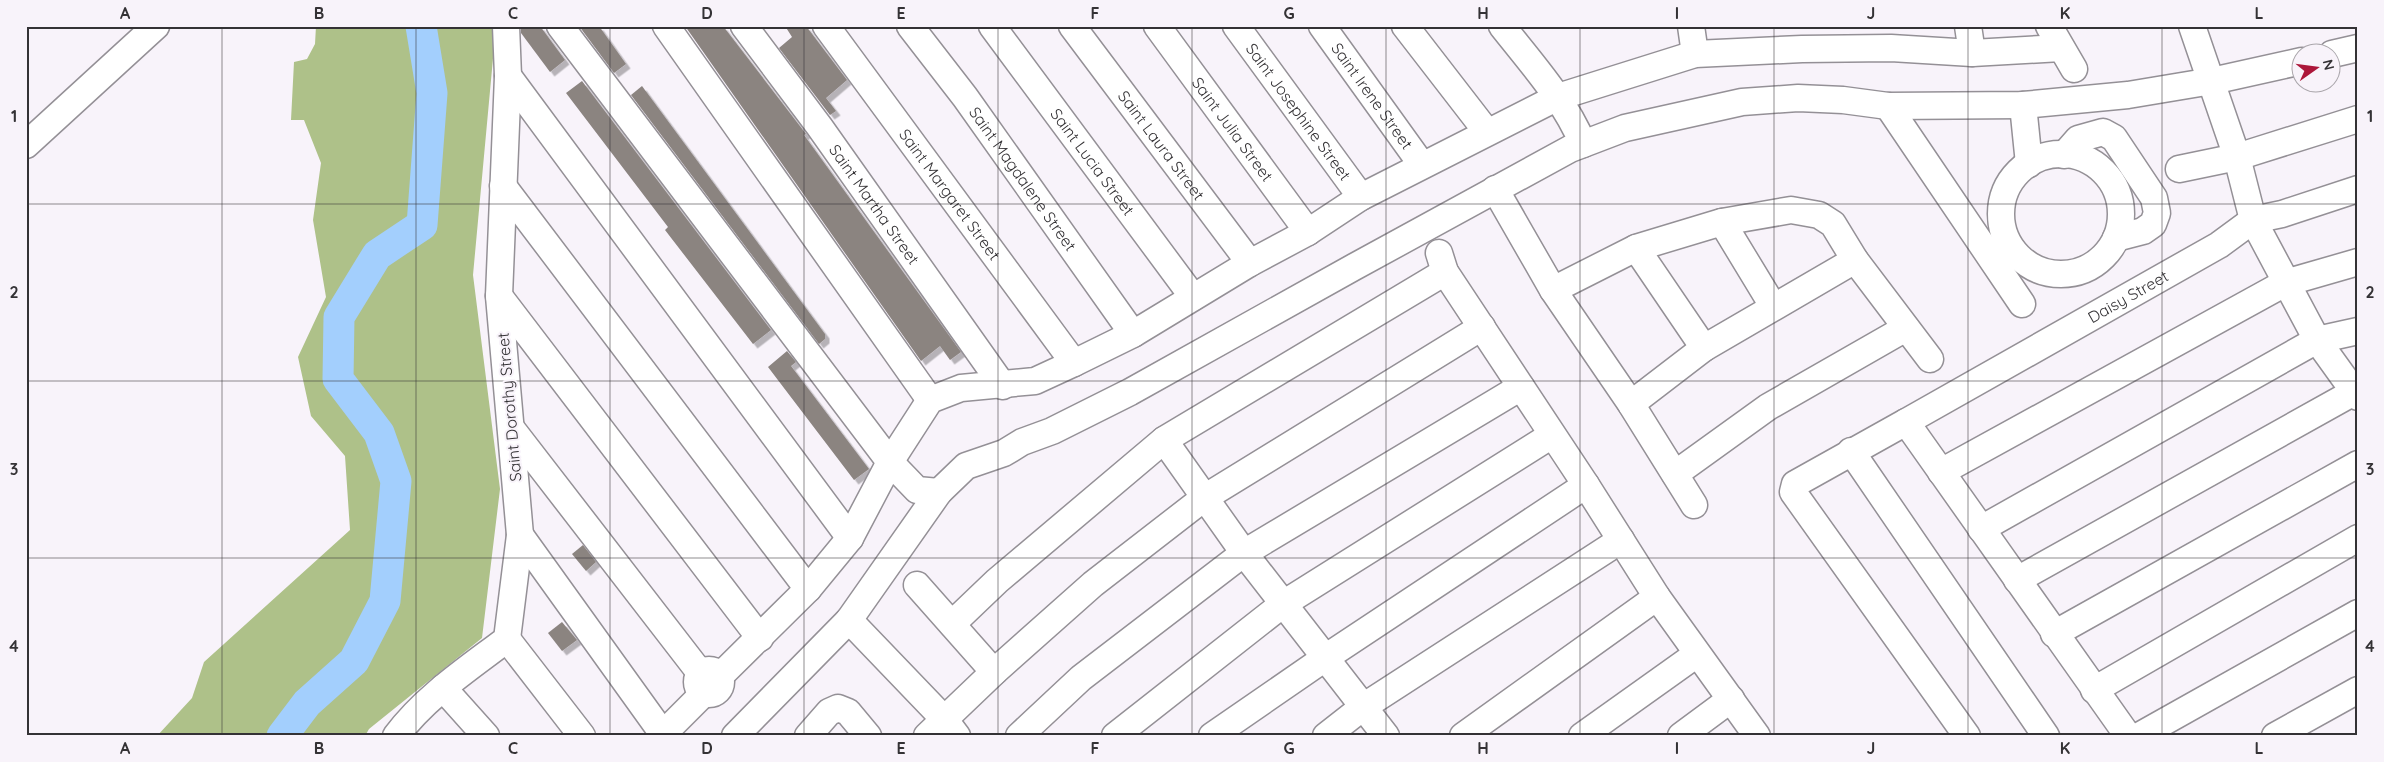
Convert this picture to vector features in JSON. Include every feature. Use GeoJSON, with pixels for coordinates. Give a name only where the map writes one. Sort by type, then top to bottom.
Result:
{"type":"FeatureCollection","features":[{"type":"Feature","properties":{"kind":"street"},"geometry":{"type":"LineString","coordinates":[[26,145],[156,26]]}},
{"type":"Feature","properties":{"kind":"street","name":"Saint Dorothy Street"},"geometry":{"type":"LineString","coordinates":[[506,26],[508,76],[499,296],[520,535],[507,639]]}},
{"type":"Feature","properties":{"kind":"street"},"geometry":{"type":"LineString","coordinates":[[560,26],[890,462],[917,490],[939,492]]}},
{"type":"Feature","properties":{"kind":"street"},"geometry":{"type":"LineString","coordinates":[[666,26],[930,400]]}},
{"type":"Feature","properties":{"kind":"street","name":"Saint Martha Street"},"geometry":{"type":"LineString","coordinates":[[744,26],[819,126],[1003,386]]}},
{"type":"Feature","properties":{"kind":"street","name":"Saint Margaret Street"},"geometry":{"type":"LineString","coordinates":[[826,26],[1074,363]]}},
{"type":"Feature","properties":{"kind":"street","name":"Saint Magdalene Street"},"geometry":{"type":"LineString","coordinates":[[910,26],[964,97],[1133,334]]}},
{"type":"Feature","properties":{"kind":"street","name":"Saint Lucia Street"},"geometry":{"type":"LineString","coordinates":[[992,26],[1193,297]]}},
{"type":"Feature","properties":{"kind":"street","name":"Saint Laura Street"},"geometry":{"type":"LineString","coordinates":[[1072,26],[1250,263]]}},
{"type":"Feature","properties":{"kind":"street","name":"Saint Julia Street"},"geometry":{"type":"LineString","coordinates":[[1157,26],[1308,232]]}},
{"type":"Feature","properties":{"kind":"street","name":"Saint Josephine Street"},"geometry":{"type":"LineString","coordinates":[[1236,26],[1361,197]]}},
{"type":"Feature","properties":{"kind":"street","name":"Saint Irene Street"},"geometry":{"type":"LineString","coordinates":[[1322,26],[1422,165]]}},
{"type":"Feature","properties":{"kind":"street"},"geometry":{"type":"LineString","coordinates":[[1405,26],[1487,132]]}},
{"type":"Feature","properties":{"kind":"street"},"geometry":{"type":"LineString","coordinates":[[1502,26],[1558,97],[1574,122],[1584,144]]}},
{"type":"Feature","properties":{"kind":"street"},"geometry":{"type":"LineString","coordinates":[[1691,26],[1695,54]]}},
{"type":"Feature","properties":{"kind":"street"},"geometry":{"type":"LineString","coordinates":[[1968,26],[1972,53]]}},
{"type":"Feature","properties":{"kind":"street"},"geometry":{"type":"LineString","coordinates":[[2018,580],[2356,394],[2318,340],[2253,220],[2237,157],[2192,26]]}},
{"type":"Feature","properties":{"kind":"street"},"geometry":{"type":"LineString","coordinates":[[520,535],[662,735],[708,681],[760,638],[808,589],[850,538],[890,462],[930,400],[961,388],[1035,382],[1133,334],[1250,263],[1308,232],[1361,197],[1487,132],[1558,97],[1695,54],[1802,49],[1893,37],[1972,53],[2061,48]]}},
{"type":"Feature","properties":{"kind":"street"},"geometry":{"type":"LineString","coordinates":[[2342,52],[2358,48]]}},
{"type":"Feature","properties":{"kind":"street"},"geometry":{"type":"LineString","coordinates":[[735,736],[849,620],[939,492],[966,466],[1004,453],[1022,442],[1052,431],[1130,392],[1495,189],[1584,144],[1625,128],[1742,102],[1798,98],[1842,100],[1888,106],[2023,105],[2128,95],[2212,81],[2292,63]]}},
{"type":"Feature","properties":{"kind":"street"},"geometry":{"type":"LineString","coordinates":[[508,76],[850,538]]}},
{"type":"Feature","properties":{"kind":"street"},"geometry":{"type":"LineString","coordinates":[[2023,105],[2029,164]]}},
{"type":"Feature","properties":{"kind":"street"},"geometry":{"type":"LineString","coordinates":[[1888,106],[2022,304]]}},
{"type":"Feature","properties":{"kind":"street"},"geometry":{"type":"LineString","coordinates":[[2179,169],[2237,157],[2358,119]]}},
{"type":"Feature","properties":{"kind":"street"},"geometry":{"type":"LineString","coordinates":[[2064,155],[2078,138],[2103,132],[2114,138],[2154,198],[2157,213],[2153,224],[2143,231],[2116,238]]}},
{"type":"Feature","properties":{"kind":"street"},"geometry":{"type":"LineString","coordinates":[[2051,155],[2064,155],[2074,155],[2096,165],[2112,182],[2121,204],[2120,227],[2111,249],[2094,265],[2072,274],[2049,274],[2028,264],[2011,247],[2002,225],[2003,202],[2012,180],[2029,164],[2051,155]]}},
{"type":"Feature","properties":{"kind":"street"},"geometry":{"type":"LineString","coordinates":[[503,186],[808,589]]}},
{"type":"Feature","properties":{"kind":"street"},"geometry":{"type":"LineString","coordinates":[[1495,189],[1553,290],[1631,404],[1694,505]]}},
{"type":"Feature","properties":{"kind":"street","name":"Daisy Street"},"geometry":{"type":"LineString","coordinates":[[1967,736],[1793,492],[1795,484],[2219,245],[2253,220],[2282,214],[2358,189]]}},
{"type":"Feature","properties":{"kind":"street"},"geometry":{"type":"LineString","coordinates":[[1553,290],[1636,248],[1722,222],[1791,210],[1819,215],[1832,224],[1855,260],[1930,360]]}},
{"type":"Feature","properties":{"kind":"street"},"geometry":{"type":"LineString","coordinates":[[1722,222],[1774,306]]}},
{"type":"Feature","properties":{"kind":"street"},"geometry":{"type":"LineString","coordinates":[[1636,248],[1704,348]]}},
{"type":"Feature","properties":{"kind":"street"},"geometry":{"type":"LineString","coordinates":[[1631,404],[1704,348],[1855,260]]}},
{"type":"Feature","properties":{"kind":"street"},"geometry":{"type":"LineString","coordinates":[[952,624],[997,581],[1164,440],[1442,262],[1657,598],[1757,736]]}},
{"type":"Feature","properties":{"kind":"street"},"geometry":{"type":"LineString","coordinates":[[1941,472],[2285,282],[2358,262]]}},
{"type":"Feature","properties":{"kind":"street"},"geometry":{"type":"LineString","coordinates":[[499,296],[760,638]]}},
{"type":"Feature","properties":{"kind":"street"},"geometry":{"type":"LineString","coordinates":[[849,620],[943,730],[994,672],[1093,584],[1204,498],[1482,327]]}},
{"type":"Feature","properties":{"kind":"street"},"geometry":{"type":"LineString","coordinates":[[1675,474],[1768,407],[1906,328]]}},
{"type":"Feature","properties":{"kind":"street"},"geometry":{"type":"LineString","coordinates":[[1981,529],[2318,340],[2358,331]]}},
{"type":"Feature","properties":{"kind":"street"},"geometry":{"type":"LineString","coordinates":[[1019,736],[1081,678],[1244,553],[1521,387]]}},
{"type":"Feature","properties":{"kind":"street"},"geometry":{"type":"LineString","coordinates":[[1906,422],[2054,634],[2128,736]]}},
{"type":"Feature","properties":{"kind":"street"},"geometry":{"type":"LineString","coordinates":[[511,428],[708,681]]}},
{"type":"Feature","properties":{"kind":"street"},"geometry":{"type":"LineString","coordinates":[[1115,736],[1283,604],[1552,435]]}},
{"type":"Feature","properties":{"kind":"street"},"geometry":{"type":"LineString","coordinates":[[1164,440],[1244,553],[1386,736]]}},
{"type":"Feature","properties":{"kind":"street"},"geometry":{"type":"LineString","coordinates":[[1851,451],[2046,736]]}},
{"type":"Feature","properties":{"kind":"street"},"geometry":{"type":"LineString","coordinates":[[2054,634],[2358,464]]}},
{"type":"Feature","properties":{"kind":"street"},"geometry":{"type":"LineString","coordinates":[[1212,736],[1325,658],[1586,485]]}},
{"type":"Feature","properties":{"kind":"street"},"geometry":{"type":"LineString","coordinates":[[2094,690],[2358,538]]}},
{"type":"Feature","properties":{"kind":"street"},"geometry":{"type":"LineString","coordinates":[[1326,736],[1363,707],[1621,540]]}},
{"type":"Feature","properties":{"kind":"street"},"geometry":{"type":"LineString","coordinates":[[918,584],[994,672]]}},
{"type":"Feature","properties":{"kind":"street"},"geometry":{"type":"LineString","coordinates":[[1463,736],[1657,598]]}},
{"type":"Feature","properties":{"kind":"street"},"geometry":{"type":"LineString","coordinates":[[2139,736],[2358,613]]}},
{"type":"Feature","properties":{"kind":"street"},"geometry":{"type":"LineString","coordinates":[[407,731],[443,688],[507,639],[582,736]]}},
{"type":"Feature","properties":{"kind":"street"},"geometry":{"type":"LineString","coordinates":[[1582,736],[1698,654]]}},
{"type":"Feature","properties":{"kind":"street"},"geometry":{"type":"LineString","coordinates":[[443,688],[486,736]]}},
{"type":"Feature","properties":{"kind":"street"},"geometry":{"type":"LineString","coordinates":[[2275,736],[2358,690]]}},
{"type":"Feature","properties":{"kind":"street"},"geometry":{"type":"LineString","coordinates":[[1681,736],[1731,699]]}},
{"type":"Feature","properties":{"kind":"street"},"geometry":{"type":"LineString","coordinates":[[808,736],[829,712],[838,708],[848,712],[868,736]]}},
{"type":"Feature","properties":{"kind":"green space"},"geometry":{"type":"Polygon","coordinates":[[[316,26],[496,26],[473,275],[500,489],[482,638],[369,729],[365,736],[157,736],[192,698],[204,662],[350,530],[345,456],[311,416],[298,357],[326,297],[313,220],[321,163],[304,120],[291,120],[294,62],[307,59],[315,44],[316,26]]]}},
{"type":"Feature","properties":{"kind":"building"},"geometry":{"type":"Polygon","coordinates":[[[521,26],[540,26],[565,60],[550,72],[521,33],[521,26]]]}},
{"type":"Feature","properties":{"kind":"building"},"geometry":{"type":"Polygon","coordinates":[[[579,26],[599,26],[626,64],[614,73],[579,26]]]}},
{"type":"Feature","properties":{"kind":"building"},"geometry":{"type":"Polygon","coordinates":[[[685,26],[723,26],[806,134],[804,135],[961,352],[950,360],[940,346],[921,361],[685,26]]]}},
{"type":"Feature","properties":{"kind":"building"},"geometry":{"type":"Polygon","coordinates":[[[785,26],[806,26],[847,80],[826,98],[836,111],[830,115],[779,48],[792,37],[785,26]]]}},
{"type":"Feature","properties":{"kind":"building"},"geometry":{"type":"Polygon","coordinates":[[[582,81],[771,330],[753,344],[665,230],[668,227],[566,93],[582,81]]]}},
{"type":"Feature","properties":{"kind":"building"},"geometry":{"type":"Polygon","coordinates":[[[642,86],[825,334],[825,339],[819,344],[631,95],[642,86]]]}},
{"type":"Feature","properties":{"kind":"building"},"geometry":{"type":"Polygon","coordinates":[[[787,351],[796,362],[791,366],[869,469],[854,480],[768,367],[787,351]]]}},
{"type":"Feature","properties":{"kind":"building"},"geometry":{"type":"Polygon","coordinates":[[[583,545],[596,562],[586,571],[572,554],[583,545]]]}},
{"type":"Feature","properties":{"kind":"building"},"geometry":{"type":"Polygon","coordinates":[[[562,622],[577,640],[562,651],[548,633],[562,622]]]}},
{"type":"Feature","properties":{"kind":"waterway"},"geometry":{"type":"LineString","coordinates":[[282,736],[307,703],[354,661],[385,601],[396,481],[379,433],[338,379],[339,317],[377,255],[422,225],[432,93],[421,26]]}}]}
